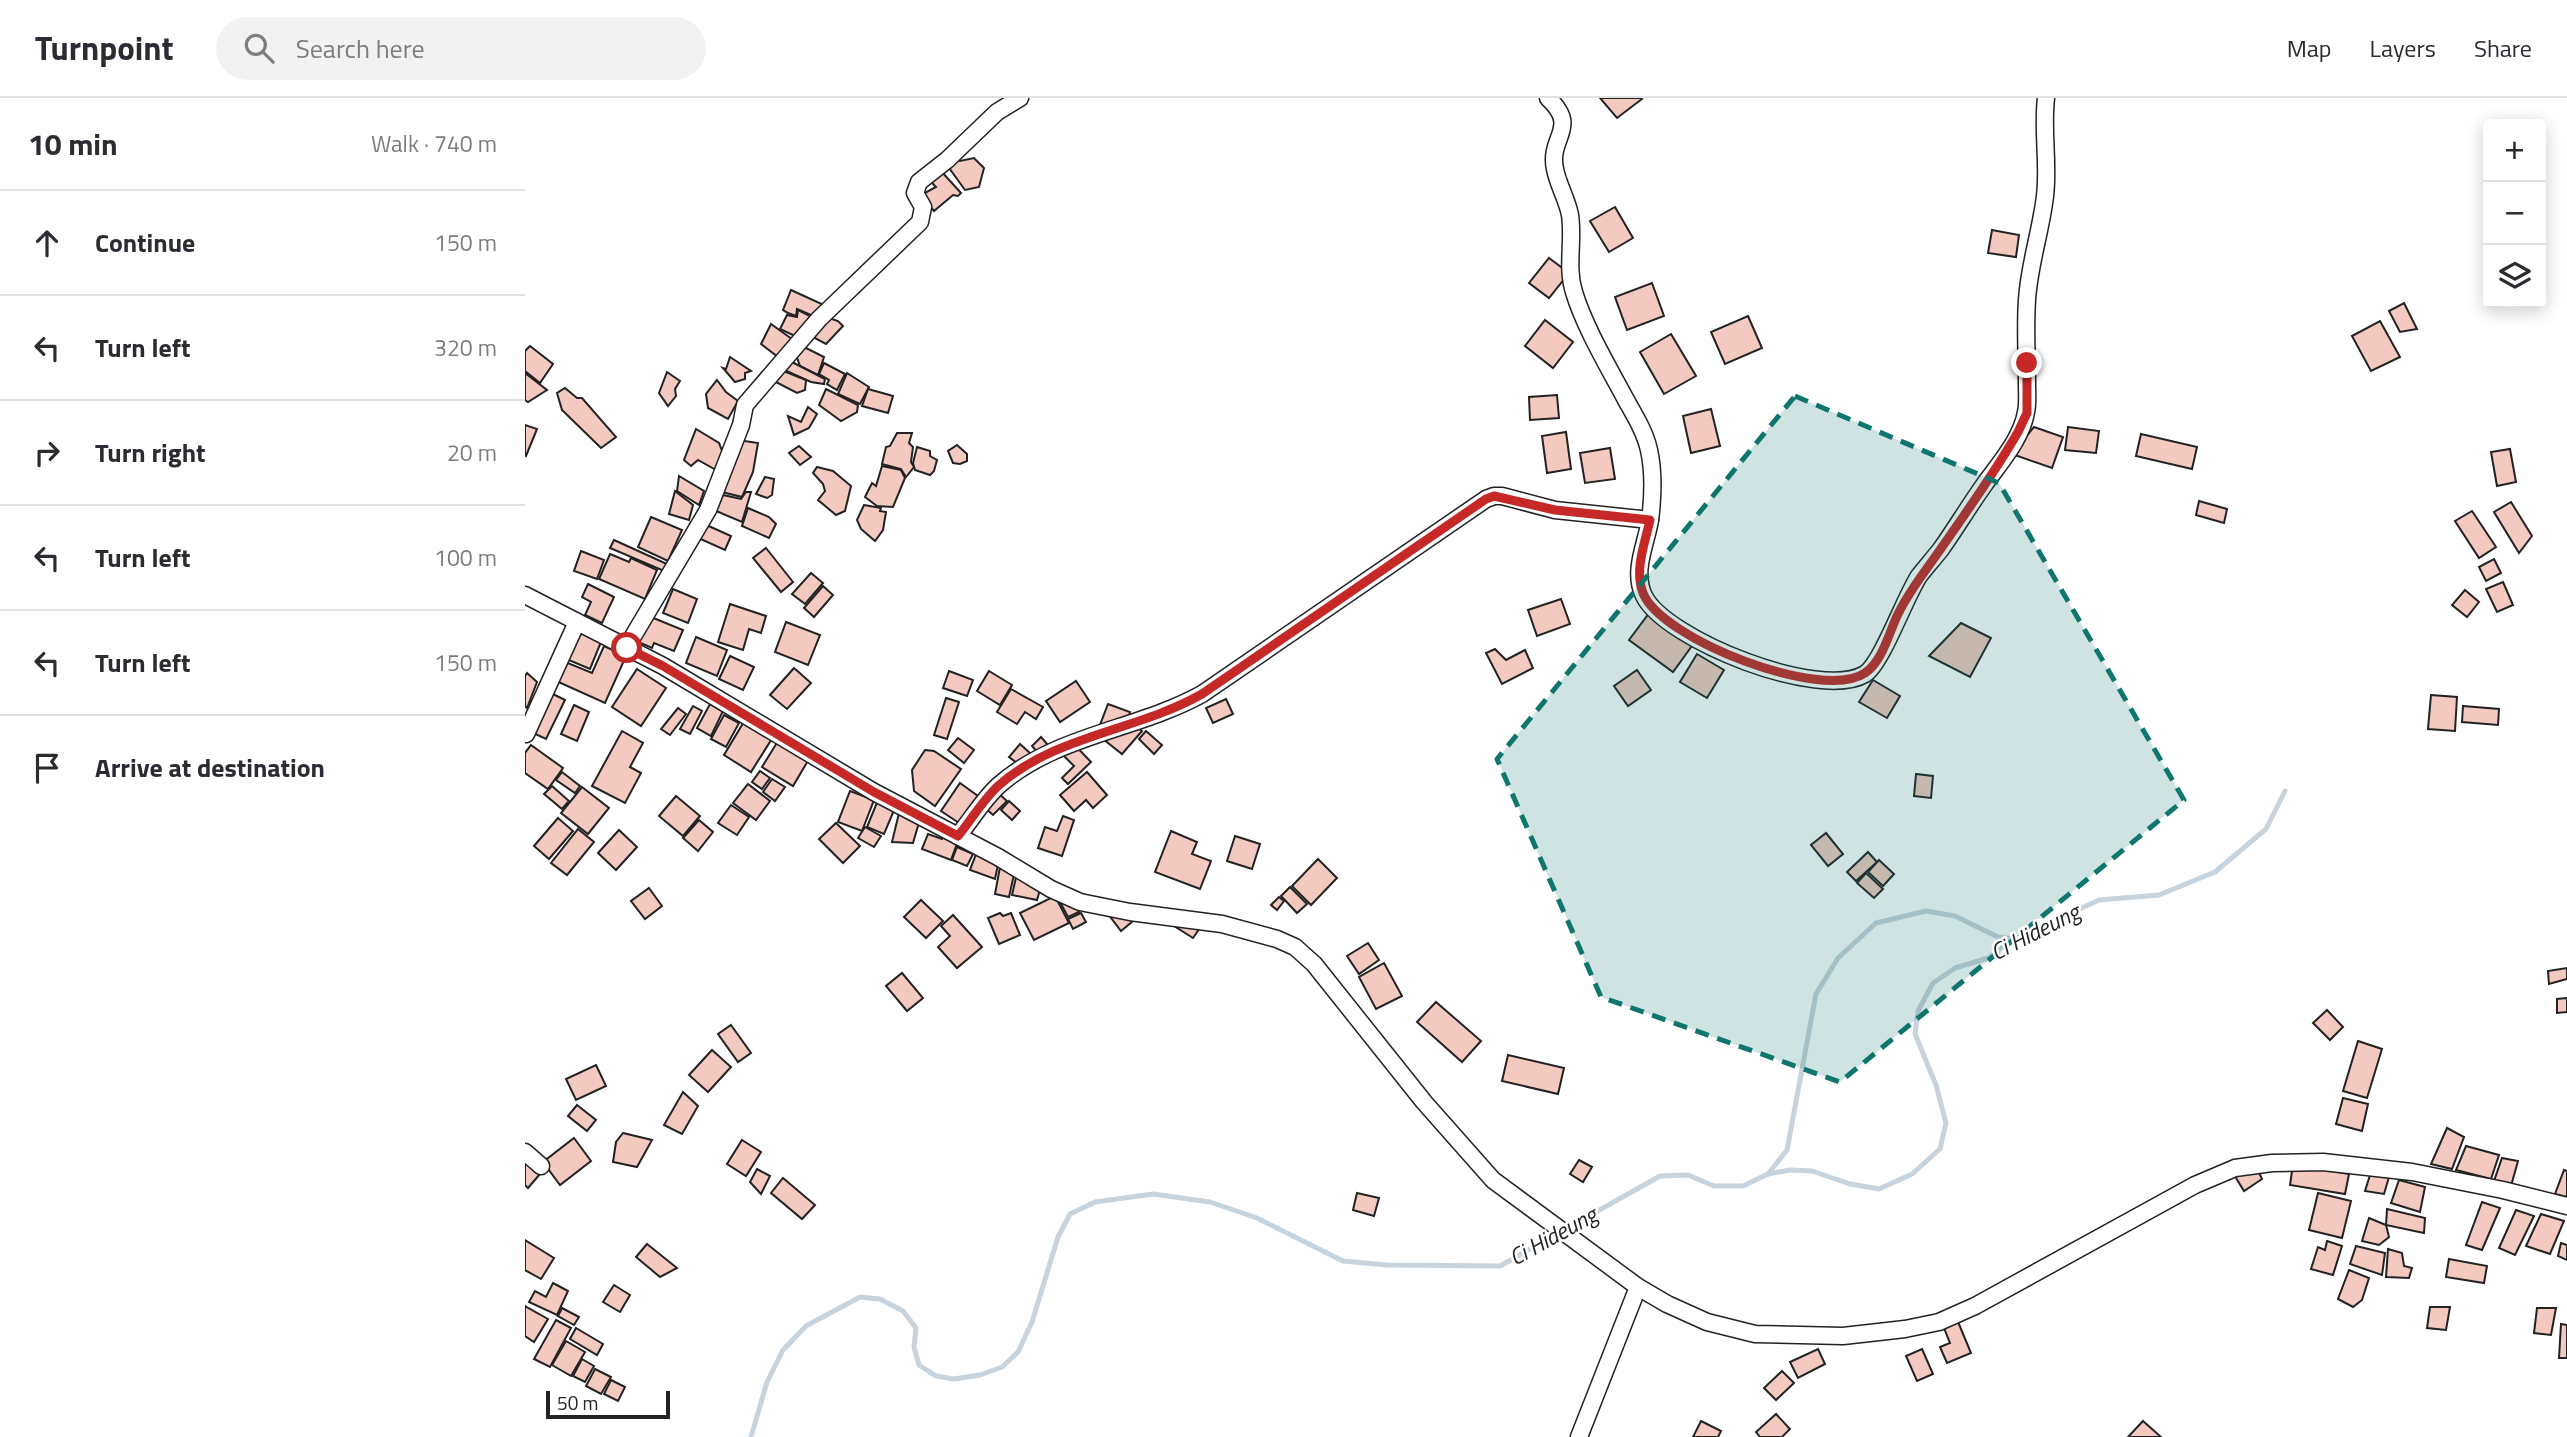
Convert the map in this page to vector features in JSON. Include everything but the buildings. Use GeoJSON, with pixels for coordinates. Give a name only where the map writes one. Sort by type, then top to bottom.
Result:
{"type":"FeatureCollection","features":[{"type":"Feature","properties":{"kind":"street"},"geometry":{"type":"LineString","coordinates":[[627,648],[708,510],[741,425],[745,405],[819,319],[920,222],[923,207],[915,193],[919,182],[947,160],[997,112],[1020,98]]}},
{"type":"Feature","properties":{"kind":"street"},"geometry":{"type":"LineString","coordinates":[[1548,98],[1562,114],[1563,122],[1554,163],[1569,214],[1574,293],[1649,447],[1653,480],[1650,520],[1639,566],[1643,594],[1653,609],[1674,625],[1727,655],[1784,674],[1809,679],[1841,680],[1861,676],[1869,671],[1878,659],[1919,577],[2001,461],[2027,413],[2027,300],[2030,269],[2045,195],[2046,98]]}},
{"type":"Feature","properties":{"kind":"street"},"geometry":{"type":"LineString","coordinates":[[958,836],[999,785],[1030,764],[1059,749],[1166,712],[1202,694],[1486,499],[1502,496],[1555,510],[1650,520]]}},
{"type":"Feature","properties":{"kind":"street"},"geometry":{"type":"LineString","coordinates":[[525,595],[663,666],[874,792],[998,857],[1051,889],[1080,902],[1222,925],[1277,939],[1295,947],[1314,964],[1424,1102],[1493,1180],[1638,1287],[1707,1322],[1755,1334],[1843,1336],[1939,1322],[1975,1306],[2195,1185],[2235,1168],[2273,1163],[2323,1162],[2411,1172],[2567,1206]]}},
{"type":"Feature","properties":{"kind":"street"},"geometry":{"type":"LineString","coordinates":[[526,734],[577,622]]}},
{"type":"Feature","properties":{"kind":"street"},"geometry":{"type":"LineString","coordinates":[[525,1152],[541,1166]]}},
{"type":"Feature","properties":{"kind":"street"},"geometry":{"type":"LineString","coordinates":[[1579,1437],[1638,1287]]}},
{"type":"Feature","properties":{"kind":"highlighted area"},"geometry":{"type":"Polygon","coordinates":[[[1795,396],[1999,483],[2184,800],[1840,1082],[1601,997],[1497,759],[1795,396]]]}},
{"type":"Feature","properties":{"kind":"waterway","name":"Ci Hideung"},"geometry":{"type":"LineString","coordinates":[[751,1437],[767,1382],[783,1350],[806,1326],[860,1297],[880,1299],[903,1311],[916,1328],[914,1347],[919,1365],[936,1376],[954,1379],[980,1375],[1002,1367],[1018,1352],[1032,1322],[1058,1237],[1070,1214],[1095,1202],[1153,1194],[1210,1202],[1257,1218],[1343,1261],[1387,1265],[1500,1266],[1660,1176],[1688,1175],[1714,1186],[1743,1186],[1768,1174],[1790,1170],[1812,1171],[1850,1184],[1879,1189],[1912,1174],[1940,1149],[1946,1123],[1936,1085],[1915,1034],[1918,1011],[1933,983],[1955,968],[1988,958],[2015,939],[2099,900],[2159,895],[2215,872],[2266,829],[2285,791]]}},
{"type":"Feature","properties":{"kind":"waterway"},"geometry":{"type":"LineString","coordinates":[[1768,1174],[1787,1150],[1816,994],[1838,958],[1876,923],[1926,911],[1955,916],[1998,937],[2015,939]]}},
{"type":"Feature","properties":{"kind":"route"},"geometry":{"type":"LineString","coordinates":[[627,648],[663,666],[874,792],[958,836],[999,785],[1030,764],[1059,749],[1166,712],[1202,694],[1494,496],[1555,510],[1650,520],[1639,566],[1640,581],[1643,594],[1653,609],[1674,625],[1727,655],[1784,674],[1809,679],[1841,680],[1861,676],[1869,671],[1878,659],[1919,577],[1943,546],[2018,432],[2027,413],[2027,363]]}}]}
